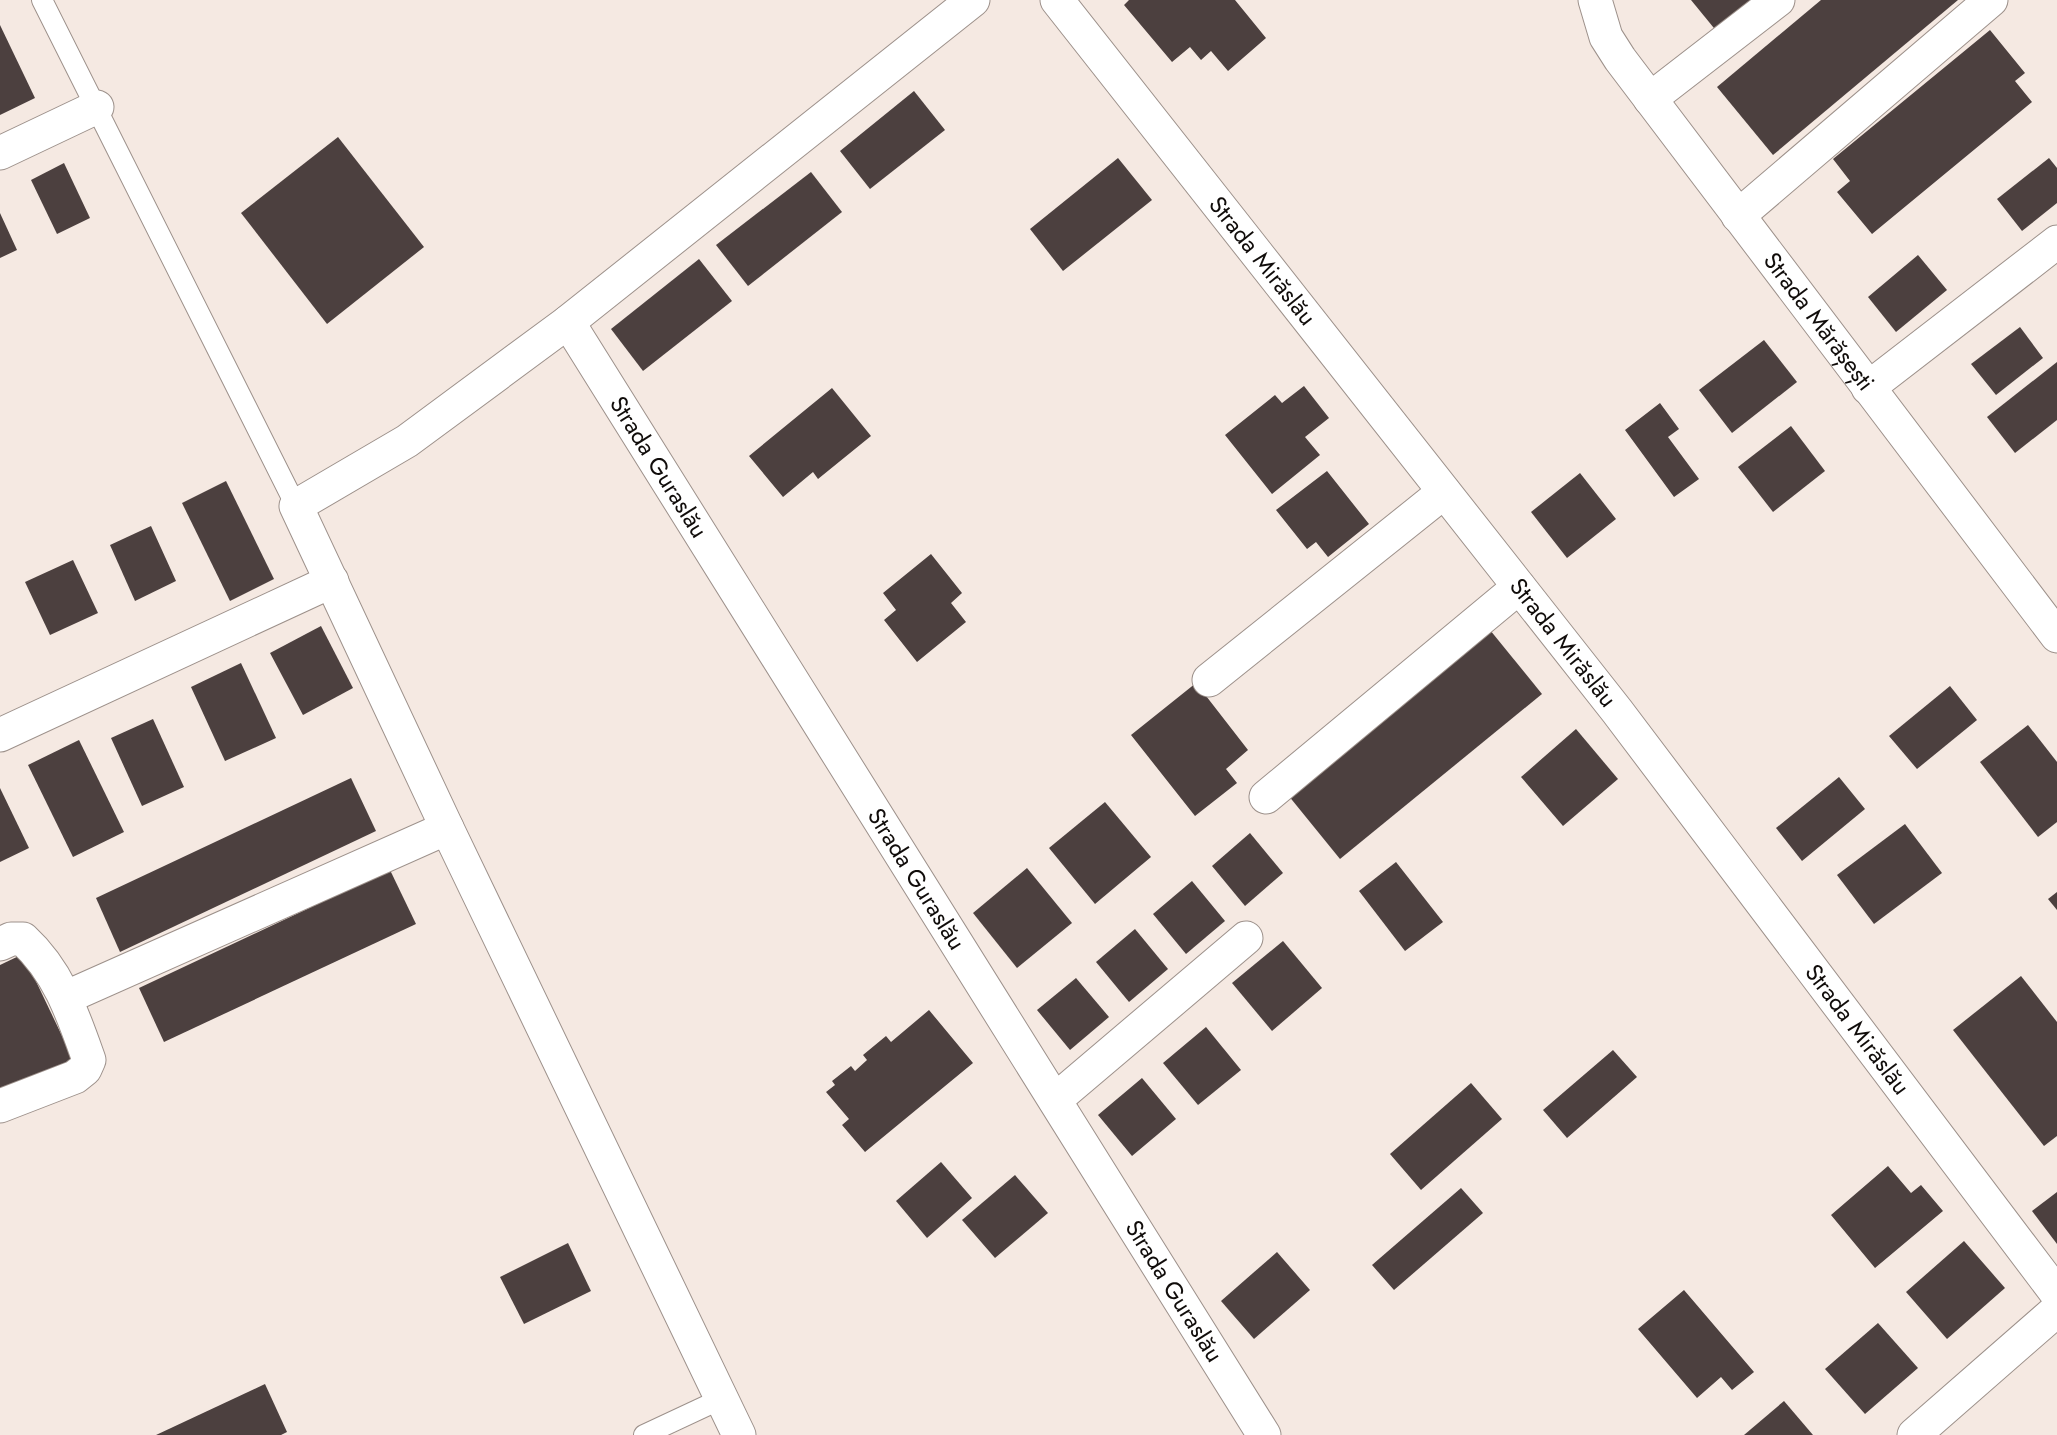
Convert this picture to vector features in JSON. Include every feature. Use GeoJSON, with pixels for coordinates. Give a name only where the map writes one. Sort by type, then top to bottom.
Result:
{"type":"FeatureCollection","features":[{"type":"Feature","properties":{"kind":"street"},"geometry":{"type":"LineString","coordinates":[[739,1435],[447,828],[296,506],[406,441],[568,322],[973,0]]}},
{"type":"Feature","properties":{"kind":"street","name":"Strada Mirăslău"},"geometry":{"type":"LineString","coordinates":[[1057,0],[1624,720],[2057,1294]]}},
{"type":"Feature","properties":{"kind":"street","name":"Strada Mărășești"},"geometry":{"type":"LineString","coordinates":[[1595,0],[1606,37],[1650,99],[2057,636]]}},
{"type":"Feature","properties":{"kind":"street"},"geometry":{"type":"LineString","coordinates":[[1650,99],[1778,0]]}},
{"type":"Feature","properties":{"kind":"street"},"geometry":{"type":"LineString","coordinates":[[1738,216],[1991,0]]}},
{"type":"Feature","properties":{"kind":"street"},"geometry":{"type":"LineString","coordinates":[[0,153],[97,107]]}},
{"type":"Feature","properties":{"kind":"street"},"geometry":{"type":"LineString","coordinates":[[1868,388],[2057,242]]}},
{"type":"Feature","properties":{"kind":"street","name":"Strada Guraslău"},"geometry":{"type":"LineString","coordinates":[[568,322],[1264,1435]]}},
{"type":"Feature","properties":{"kind":"street"},"geometry":{"type":"LineString","coordinates":[[1209,680],[1444,492]]}},
{"type":"Feature","properties":{"kind":"street"},"geometry":{"type":"LineString","coordinates":[[0,735],[332,581]]}},
{"type":"Feature","properties":{"kind":"street"},"geometry":{"type":"LineString","coordinates":[[1266,797],[1519,586]]}},
{"type":"Feature","properties":{"kind":"street"},"geometry":{"type":"LineString","coordinates":[[67,997],[447,828]]}},
{"type":"Feature","properties":{"kind":"street"},"geometry":{"type":"LineString","coordinates":[[1055,1100],[1246,938]]}},
{"type":"Feature","properties":{"kind":"street"},"geometry":{"type":"LineString","coordinates":[[0,944],[11,939],[23,939],[34,949],[67,997],[88,1060],[86,1070],[75,1077],[0,1106]]}},
{"type":"Feature","properties":{"kind":"street"},"geometry":{"type":"LineString","coordinates":[[1914,1435],[2057,1310]]}},
{"type":"Feature","properties":{"kind":"lane"},"geometry":{"type":"LineString","coordinates":[[42,0],[296,506]]}},
{"type":"Feature","properties":{"kind":"lane"},"geometry":{"type":"LineString","coordinates":[[644,1435],[722,1399]]}},
{"type":"Feature","properties":{"kind":"building"},"geometry":{"type":"Polygon","coordinates":[[[1129,0],[1235,0],[1266,38],[1228,71],[1211,51],[1201,60],[1190,47],[1172,62],[1124,5],[1129,0]]]}},
{"type":"Feature","properties":{"kind":"building"},"geometry":{"type":"Polygon","coordinates":[[[1691,0],[1758,0],[1718,33],[1691,0]]]}},
{"type":"Feature","properties":{"kind":"building"},"geometry":{"type":"Polygon","coordinates":[[[1821,0],[1958,0],[1773,155],[1717,87],[1821,0]]]}},
{"type":"Feature","properties":{"kind":"building"},"geometry":{"type":"Polygon","coordinates":[[[0,25],[35,98],[0,115],[0,25]]]}},
{"type":"Feature","properties":{"kind":"building"},"geometry":{"type":"Polygon","coordinates":[[[1990,30],[2025,73],[2015,81],[2032,102],[1872,234],[1837,192],[1850,181],[1833,159],[1990,30]]]}},
{"type":"Feature","properties":{"kind":"building"},"geometry":{"type":"Polygon","coordinates":[[[914,91],[945,130],[870,189],[840,151],[914,91]]]}},
{"type":"Feature","properties":{"kind":"building"},"geometry":{"type":"Polygon","coordinates":[[[338,137],[424,247],[327,324],[241,213],[338,137]]]}},
{"type":"Feature","properties":{"kind":"building"},"geometry":{"type":"Polygon","coordinates":[[[1118,158],[1152,200],[1063,271],[1030,229],[1118,158]]]}},
{"type":"Feature","properties":{"kind":"building"},"geometry":{"type":"Polygon","coordinates":[[[2049,158],[2057,168],[2057,203],[2022,231],[1997,199],[2049,158]]]}},
{"type":"Feature","properties":{"kind":"building"},"geometry":{"type":"Polygon","coordinates":[[[64,163],[90,218],[57,234],[31,180],[64,163]]]}},
{"type":"Feature","properties":{"kind":"building"},"geometry":{"type":"Polygon","coordinates":[[[811,172],[842,212],[748,286],[716,245],[811,172]]]}},
{"type":"Feature","properties":{"kind":"building"},"geometry":{"type":"Polygon","coordinates":[[[0,213],[17,250],[0,258],[0,213]]]}},
{"type":"Feature","properties":{"kind":"building"},"geometry":{"type":"Polygon","coordinates":[[[1918,255],[1947,290],[1896,332],[1868,297],[1918,255]]]}},
{"type":"Feature","properties":{"kind":"building"},"geometry":{"type":"Polygon","coordinates":[[[699,259],[732,301],[643,371],[611,329],[699,259]]]}},
{"type":"Feature","properties":{"kind":"building"},"geometry":{"type":"Polygon","coordinates":[[[2020,327],[2043,358],[1996,395],[1971,364],[2020,327]]]}},
{"type":"Feature","properties":{"kind":"building"},"geometry":{"type":"Polygon","coordinates":[[[1764,340],[1797,382],[1732,433],[1699,390],[1764,340]]]}},
{"type":"Feature","properties":{"kind":"building"},"geometry":{"type":"Polygon","coordinates":[[[2057,362],[2057,420],[2015,453],[1987,417],[2057,362]]]}},
{"type":"Feature","properties":{"kind":"building"},"geometry":{"type":"Polygon","coordinates":[[[1304,386],[1329,418],[1305,437],[1320,455],[1272,494],[1225,435],[1275,395],[1282,403],[1304,386]]]}},
{"type":"Feature","properties":{"kind":"building"},"geometry":{"type":"Polygon","coordinates":[[[832,388],[871,436],[818,479],[813,472],[783,497],[749,456],[832,388]]]}},
{"type":"Feature","properties":{"kind":"building"},"geometry":{"type":"Polygon","coordinates":[[[1660,403],[1679,429],[1668,437],[1699,479],[1674,497],[1625,430],[1660,403]]]}},
{"type":"Feature","properties":{"kind":"building"},"geometry":{"type":"Polygon","coordinates":[[[1791,426],[1825,471],[1773,512],[1738,467],[1791,426]]]}},
{"type":"Feature","properties":{"kind":"building"},"geometry":{"type":"Polygon","coordinates":[[[1327,471],[1369,524],[1328,557],[1316,542],[1307,549],[1276,510],[1327,471]]]}},
{"type":"Feature","properties":{"kind":"building"},"geometry":{"type":"Polygon","coordinates":[[[1580,473],[1616,519],[1567,558],[1531,512],[1580,473]]]}},
{"type":"Feature","properties":{"kind":"building"},"geometry":{"type":"Polygon","coordinates":[[[226,481],[274,579],[230,601],[182,503],[226,481]]]}},
{"type":"Feature","properties":{"kind":"building"},"geometry":{"type":"Polygon","coordinates":[[[151,526],[176,581],[135,601],[110,545],[151,526]]]}},
{"type":"Feature","properties":{"kind":"building"},"geometry":{"type":"Polygon","coordinates":[[[931,554],[962,593],[951,603],[966,622],[917,662],[884,620],[896,610],[883,593],[931,554]]]}},
{"type":"Feature","properties":{"kind":"building"},"geometry":{"type":"Polygon","coordinates":[[[73,560],[98,613],[50,635],[25,582],[73,560]]]}},
{"type":"Feature","properties":{"kind":"building"},"geometry":{"type":"Polygon","coordinates":[[[321,626],[353,688],[303,715],[270,653],[321,626]]]}},
{"type":"Feature","properties":{"kind":"building"},"geometry":{"type":"Polygon","coordinates":[[[1490,630],[1542,694],[1340,859],[1288,795],[1490,630]]]}},
{"type":"Feature","properties":{"kind":"building"},"geometry":{"type":"Polygon","coordinates":[[[241,663],[276,738],[225,761],[191,687],[241,663]]]}},
{"type":"Feature","properties":{"kind":"building"},"geometry":{"type":"Polygon","coordinates":[[[1196,683],[1248,750],[1226,769],[1237,783],[1195,816],[1131,735],[1196,683]]]}},
{"type":"Feature","properties":{"kind":"building"},"geometry":{"type":"Polygon","coordinates":[[[1950,686],[1977,720],[1917,769],[1889,736],[1950,686]]]}},
{"type":"Feature","properties":{"kind":"building"},"geometry":{"type":"Polygon","coordinates":[[[153,719],[184,787],[142,806],[111,738],[153,719]]]}},
{"type":"Feature","properties":{"kind":"building"},"geometry":{"type":"Polygon","coordinates":[[[2028,725],[2057,762],[2057,822],[2038,837],[1980,762],[2028,725]]]}},
{"type":"Feature","properties":{"kind":"building"},"geometry":{"type":"Polygon","coordinates":[[[1576,729],[1618,779],[1563,826],[1521,777],[1576,729]]]}},
{"type":"Feature","properties":{"kind":"building"},"geometry":{"type":"Polygon","coordinates":[[[79,740],[124,832],[73,857],[28,765],[79,740]]]}},
{"type":"Feature","properties":{"kind":"building"},"geometry":{"type":"Polygon","coordinates":[[[1839,777],[1865,809],[1802,861],[1776,828],[1839,777]]]}},
{"type":"Feature","properties":{"kind":"building"},"geometry":{"type":"Polygon","coordinates":[[[351,778],[376,831],[120,952],[96,898],[351,778]]]}},
{"type":"Feature","properties":{"kind":"building"},"geometry":{"type":"Polygon","coordinates":[[[0,788],[29,848],[0,862],[0,788]]]}},
{"type":"Feature","properties":{"kind":"building"},"geometry":{"type":"Polygon","coordinates":[[[1105,802],[1151,857],[1095,904],[1049,848],[1105,802]]]}},
{"type":"Feature","properties":{"kind":"building"},"geometry":{"type":"Polygon","coordinates":[[[1905,824],[1942,873],[1874,924],[1837,875],[1905,824]]]}},
{"type":"Feature","properties":{"kind":"building"},"geometry":{"type":"Polygon","coordinates":[[[1250,833],[1283,873],[1245,906],[1212,866],[1250,833]]]}},
{"type":"Feature","properties":{"kind":"building"},"geometry":{"type":"Polygon","coordinates":[[[1396,862],[1443,922],[1405,951],[1359,891],[1396,862]]]}},
{"type":"Feature","properties":{"kind":"building"},"geometry":{"type":"Polygon","coordinates":[[[1027,868],[1072,923],[1017,968],[973,913],[1027,868]]]}},
{"type":"Feature","properties":{"kind":"building"},"geometry":{"type":"Polygon","coordinates":[[[390,870],[416,924],[164,1042],[139,988],[390,870]]]}},
{"type":"Feature","properties":{"kind":"building"},"geometry":{"type":"Polygon","coordinates":[[[1192,881],[1225,921],[1186,954],[1153,914],[1192,881]]]}},
{"type":"Feature","properties":{"kind":"building"},"geometry":{"type":"Polygon","coordinates":[[[2057,892],[2057,910],[2048,899],[2057,892]]]}},
{"type":"Feature","properties":{"kind":"building"},"geometry":{"type":"Polygon","coordinates":[[[1135,929],[1168,969],[1129,1002],[1096,962],[1135,929]]]}},
{"type":"Feature","properties":{"kind":"building"},"geometry":{"type":"Polygon","coordinates":[[[1283,941],[1322,988],[1272,1031],[1232,983],[1283,941]]]}},
{"type":"Feature","properties":{"kind":"building"},"geometry":{"type":"Polygon","coordinates":[[[23,954],[74,1061],[0,1097],[0,965],[23,954]]]}},
{"type":"Feature","properties":{"kind":"building"},"geometry":{"type":"Polygon","coordinates":[[[2021,976],[2057,1022],[2057,1136],[2044,1146],[1953,1030],[2021,976]]]}},
{"type":"Feature","properties":{"kind":"building"},"geometry":{"type":"Polygon","coordinates":[[[1076,978],[1109,1017],[1070,1050],[1037,1010],[1076,978]]]}},
{"type":"Feature","properties":{"kind":"building"},"geometry":{"type":"Polygon","coordinates":[[[929,1010],[973,1063],[865,1152],[842,1125],[849,1119],[826,1092],[835,1085],[832,1081],[851,1066],[855,1071],[867,1060],[863,1055],[886,1036],[891,1042],[929,1010]]]}},
{"type":"Feature","properties":{"kind":"building"},"geometry":{"type":"Polygon","coordinates":[[[1206,1027],[1241,1070],[1198,1105],[1163,1063],[1206,1027]]]}},
{"type":"Feature","properties":{"kind":"building"},"geometry":{"type":"Polygon","coordinates":[[[1613,1050],[1637,1077],[1567,1138],[1543,1110],[1613,1050]]]}},
{"type":"Feature","properties":{"kind":"building"},"geometry":{"type":"Polygon","coordinates":[[[1142,1078],[1176,1119],[1132,1156],[1098,1115],[1142,1078]]]}},
{"type":"Feature","properties":{"kind":"building"},"geometry":{"type":"Polygon","coordinates":[[[1471,1083],[1502,1119],[1421,1190],[1390,1154],[1471,1083]]]}},
{"type":"Feature","properties":{"kind":"building"},"geometry":{"type":"Polygon","coordinates":[[[941,1162],[972,1198],[927,1238],[896,1201],[941,1162]]]}},
{"type":"Feature","properties":{"kind":"building"},"geometry":{"type":"Polygon","coordinates":[[[1888,1166],[1911,1193],[1921,1185],[1943,1211],[1875,1268],[1831,1215],[1888,1166]]]}},
{"type":"Feature","properties":{"kind":"building"},"geometry":{"type":"Polygon","coordinates":[[[1015,1175],[1048,1213],[995,1258],[962,1220],[1015,1175]]]}},
{"type":"Feature","properties":{"kind":"building"},"geometry":{"type":"Polygon","coordinates":[[[1461,1188],[1483,1213],[1394,1290],[1372,1265],[1461,1188]]]}},
{"type":"Feature","properties":{"kind":"building"},"geometry":{"type":"Polygon","coordinates":[[[2057,1192],[2057,1244],[2032,1211],[2057,1192]]]}},
{"type":"Feature","properties":{"kind":"building"},"geometry":{"type":"Polygon","coordinates":[[[1964,1241],[2005,1288],[1947,1339],[1906,1292],[1964,1241]]]}},
{"type":"Feature","properties":{"kind":"building"},"geometry":{"type":"Polygon","coordinates":[[[568,1243],[591,1291],[524,1324],[500,1277],[568,1243]]]}},
{"type":"Feature","properties":{"kind":"building"},"geometry":{"type":"Polygon","coordinates":[[[1277,1252],[1310,1290],[1254,1339],[1221,1301],[1277,1252]]]}},
{"type":"Feature","properties":{"kind":"building"},"geometry":{"type":"Polygon","coordinates":[[[1684,1290],[1754,1372],[1732,1390],[1721,1377],[1697,1398],[1638,1329],[1684,1290]]]}},
{"type":"Feature","properties":{"kind":"building"},"geometry":{"type":"Polygon","coordinates":[[[1878,1323],[1918,1368],[1865,1414],[1825,1369],[1878,1323]]]}},
{"type":"Feature","properties":{"kind":"building"},"geometry":{"type":"Polygon","coordinates":[[[265,1384],[287,1432],[281,1435],[156,1435],[265,1384]]]}},
{"type":"Feature","properties":{"kind":"building"},"geometry":{"type":"Polygon","coordinates":[[[1784,1401],[1813,1435],[1744,1435],[1784,1401]]]}}]}
